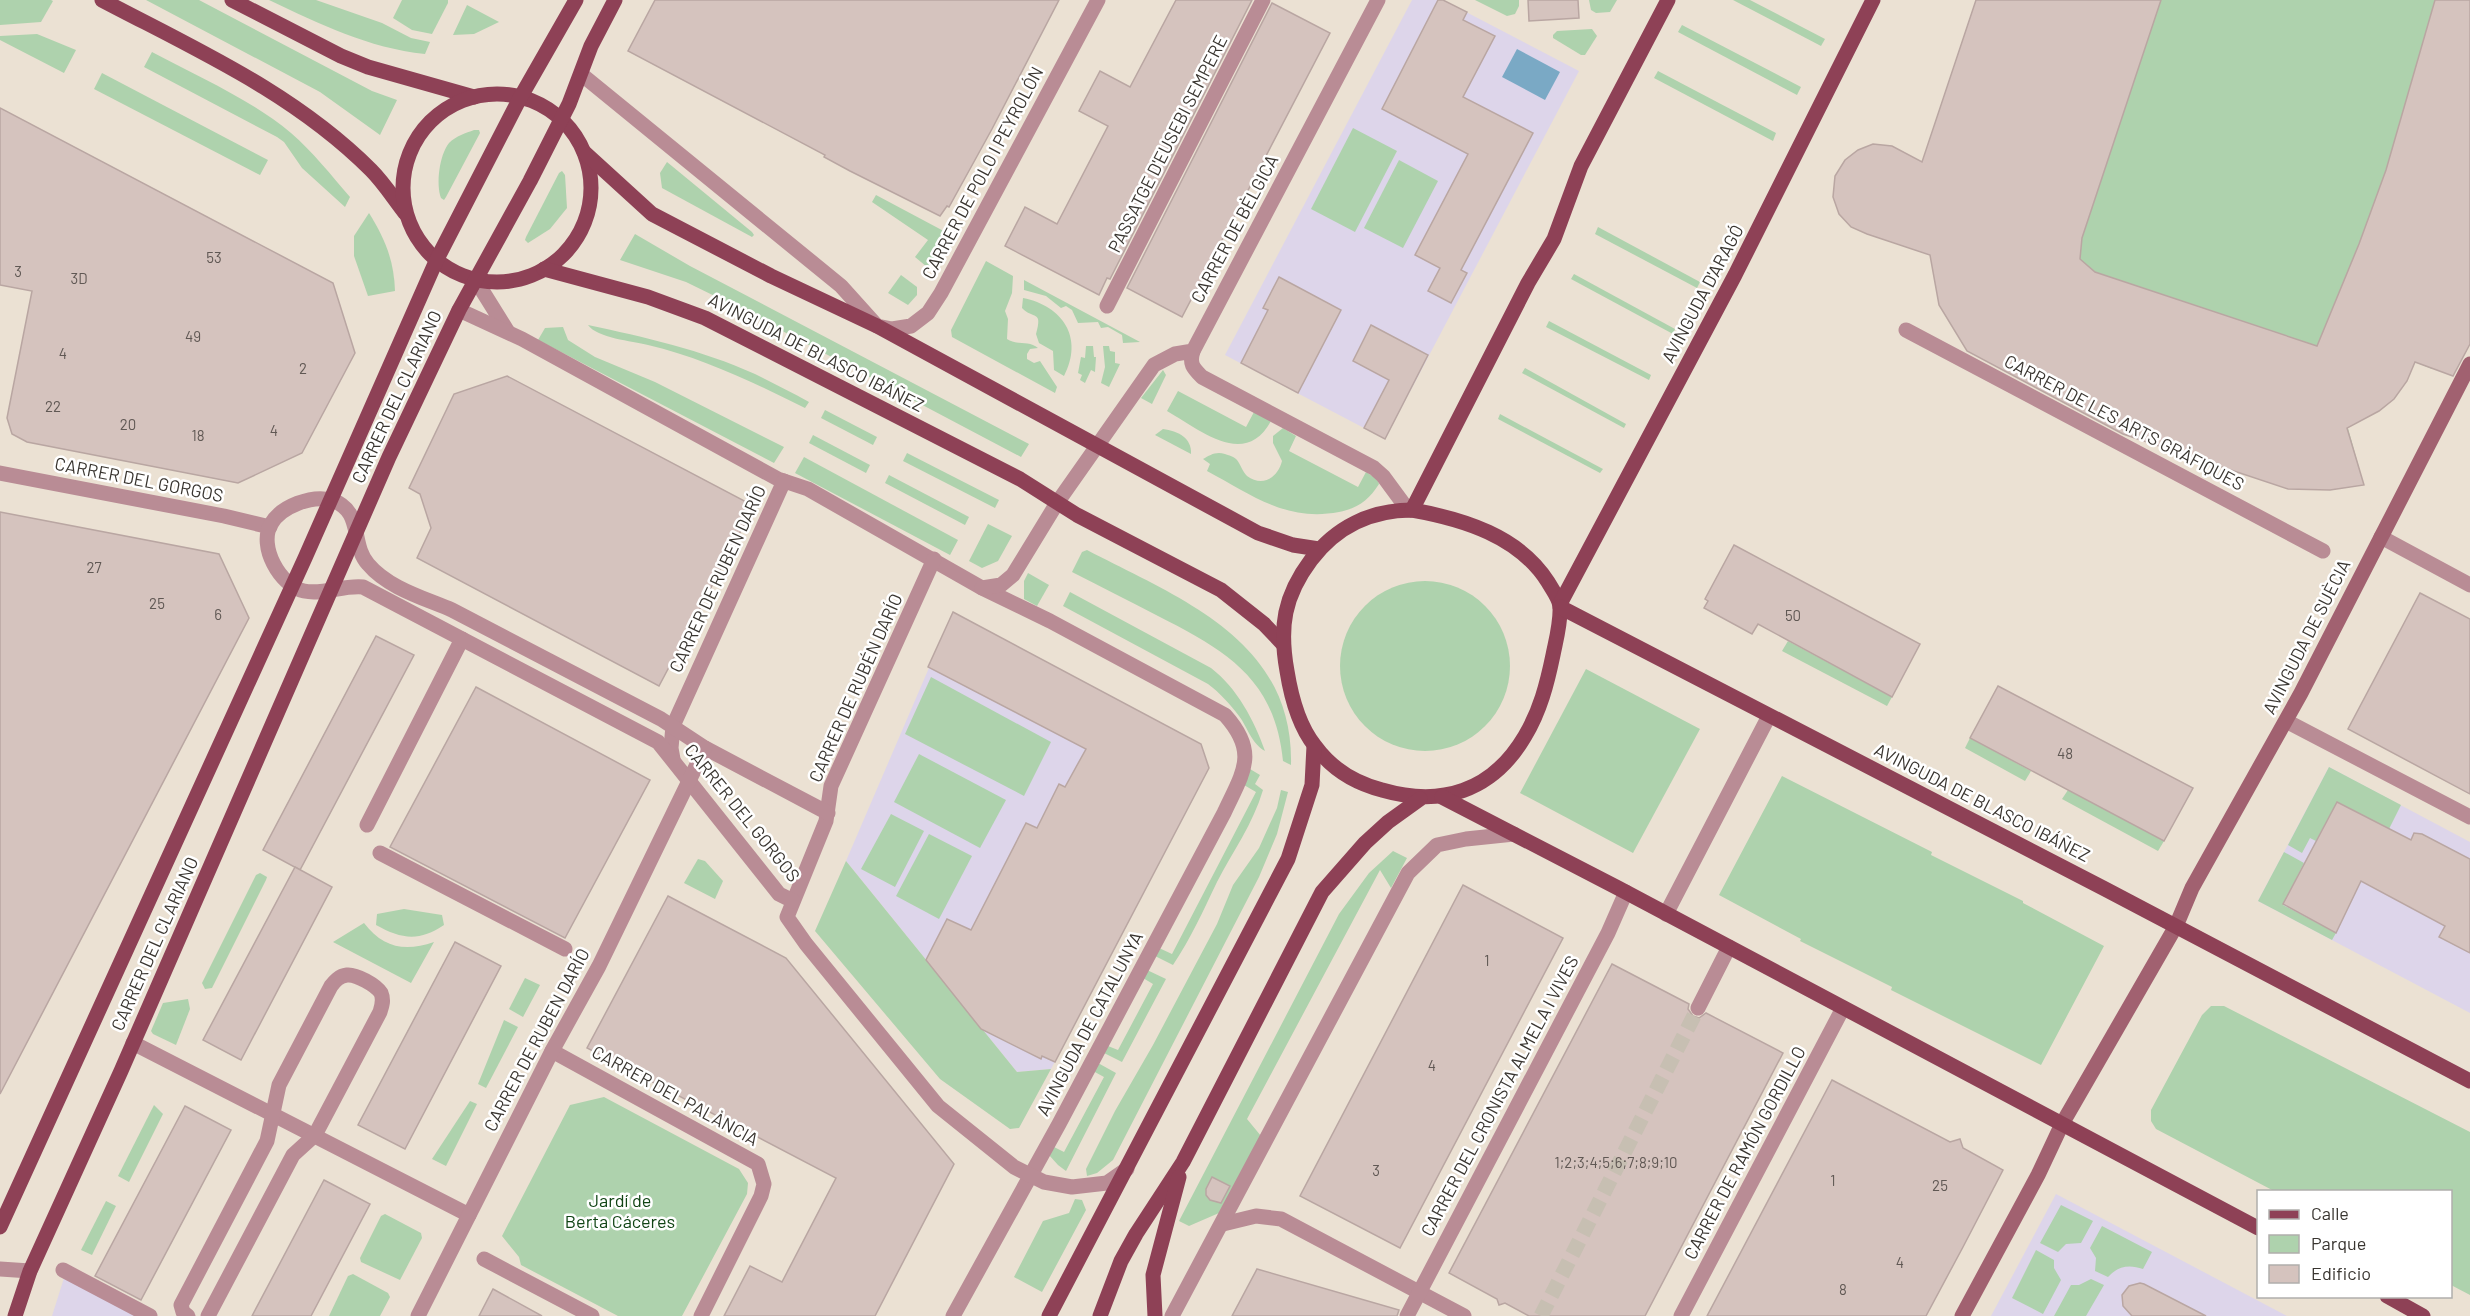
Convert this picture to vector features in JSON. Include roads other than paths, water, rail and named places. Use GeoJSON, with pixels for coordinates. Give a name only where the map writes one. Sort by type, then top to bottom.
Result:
{"type":"FeatureCollection","features":[{"type":"Feature","properties":{"kind":"main road"},"geometry":{"type":"LineString","coordinates":[[102,0],[282,97],[330,133],[372,171],[408,218],[419,241],[436,260],[455,272],[475,279],[504,281],[518,279],[544,269],[557,261],[572,244],[584,225],[588,211],[591,181],[584,152],[572,131],[560,119],[541,106],[520,98],[497,95],[474,98],[456,104],[426,127],[407,161],[404,199],[408,218]]}},
{"type":"Feature","properties":{"kind":"main road"},"geometry":{"type":"LineString","coordinates":[[232,0],[340,56],[377,70],[474,98]]}},
{"type":"Feature","properties":{"kind":"main road","name":"CARRER DEL CLARIANO"},"geometry":{"type":"LineString","coordinates":[[0,1227],[331,500],[436,260],[520,98],[576,0]]}},
{"type":"Feature","properties":{"kind":"main road","name":"CARRER DEL CLARIANO"},"geometry":{"type":"LineString","coordinates":[[15,1316],[30,1271],[133,1043],[389,457],[459,310],[530,181],[581,74],[591,46],[615,0]]}},
{"type":"Feature","properties":{"kind":"main road"},"geometry":{"type":"LineString","coordinates":[[1410,510],[1528,283],[1554,239],[1581,166],[1668,0]]}},
{"type":"Feature","properties":{"kind":"main road","name":"AVINGUDA D'ARAGÓ"},"geometry":{"type":"LineString","coordinates":[[1560,605],[1759,228],[1873,0]]}},
{"type":"Feature","properties":{"kind":"main road"},"geometry":{"type":"LineString","coordinates":[[584,152],[652,214],[771,276],[877,326],[1258,533],[1293,545],[1319,549]]}},
{"type":"Feature","properties":{"kind":"main road","name":"AVINGUDA DE BLASCO IBÁÑEZ"},"geometry":{"type":"LineString","coordinates":[[544,269],[648,297],[705,318],[1020,479],[1057,503],[1221,590],[1264,624],[1282,643]]}},
{"type":"Feature","properties":{"kind":"main road"},"geometry":{"type":"LineString","coordinates":[[1410,510],[1448,517],[1484,530],[1515,547],[1541,571],[1560,605],[1556,640],[1544,697],[1525,737],[1506,761],[1482,782],[1464,791],[1442,797],[1420,799],[1371,788],[1349,777],[1314,746],[1301,723],[1291,693],[1282,643],[1285,611],[1290,593],[1319,549],[1343,528],[1362,519],[1384,513],[1410,510]]}},
{"type":"Feature","properties":{"kind":"main road","name":"AVINGUDA DE BLASCO IBÁÑEZ"},"geometry":{"type":"LineString","coordinates":[[1560,605],[2470,1081]]}},
{"type":"Feature","properties":{"kind":"main road"},"geometry":{"type":"LineString","coordinates":[[1049,1316],[1287,859],[1311,785],[1314,746]]}},
{"type":"Feature","properties":{"kind":"main road"},"geometry":{"type":"LineString","coordinates":[[1442,797],[1626,892],[2257,1227]]}},
{"type":"Feature","properties":{"kind":"main road"},"geometry":{"type":"LineString","coordinates":[[1100,1316],[1121,1261],[1136,1234],[1184,1162],[1322,892],[1365,843],[1388,822],[1420,799]]}},
{"type":"Feature","properties":{"kind":"main road"},"geometry":{"type":"LineString","coordinates":[[1155,1316],[1153,1275],[1184,1162]]}},
{"type":"Feature","properties":{"kind":"main road"},"geometry":{"type":"LineString","coordinates":[[2391,1298],[2423,1316]]}},
{"type":"Feature","properties":{"kind":"street","name":"CARRER DE POLO I PEYROLÓN"},"geometry":{"type":"LineString","coordinates":[[877,326],[892,329],[911,326],[928,313],[966,249],[1098,0]]}},
{"type":"Feature","properties":{"kind":"street","name":"PASSATGE D'EUSEBI SEMPERE"},"geometry":{"type":"LineString","coordinates":[[1107,306],[1263,0]]}},
{"type":"Feature","properties":{"kind":"street","name":"CARRER DE BÈLGICA"},"geometry":{"type":"LineString","coordinates":[[1193,351],[1373,2]]}},
{"type":"Feature","properties":{"kind":"street"},"geometry":{"type":"LineString","coordinates":[[581,74],[841,286],[877,326]]}},
{"type":"Feature","properties":{"kind":"street"},"geometry":{"type":"LineString","coordinates":[[475,279],[508,332]]}},
{"type":"Feature","properties":{"kind":"street"},"geometry":{"type":"LineString","coordinates":[[459,310],[508,332],[784,481],[808,489],[982,588],[1001,585],[1013,575],[1095,446],[1154,365],[1175,354],[1193,351],[1192,367],[1202,377],[1374,468],[1410,510]]}},
{"type":"Feature","properties":{"kind":"street","name":"CARRER DE LES ARTS GRÀFIQUES"},"geometry":{"type":"LineString","coordinates":[[1906,330],[2323,551]]}},
{"type":"Feature","properties":{"kind":"street","name":"AVINGUDA DE SUÈCIA"},"geometry":{"type":"LineString","coordinates":[[2176,926],[2193,888],[2286,721],[2470,364]]}},
{"type":"Feature","properties":{"kind":"street","name":"CARRER DEL GORGOS"},"geometry":{"type":"LineString","coordinates":[[0,472],[270,527]]}},
{"type":"Feature","properties":{"kind":"street","name":"CARRER DE RUBEN DARÍO"},"geometry":{"type":"LineString","coordinates":[[673,726],[784,481]]}},
{"type":"Feature","properties":{"kind":"street"},"geometry":{"type":"LineString","coordinates":[[333,588],[320,591],[303,590],[292,586],[282,577],[268,550],[267,535],[270,527],[281,514],[296,504],[314,499],[331,500],[352,514],[356,533]]}},
{"type":"Feature","properties":{"kind":"street","name":"CARRER DEL GORGOS"},"geometry":{"type":"LineString","coordinates":[[356,533],[360,551],[367,563],[379,575],[416,595],[452,610],[673,726],[705,748],[828,813]]}},
{"type":"Feature","properties":{"kind":"street"},"geometry":{"type":"LineString","coordinates":[[2380,537],[2470,585]]}},
{"type":"Feature","properties":{"kind":"street","name":"CARRER DE RUBÉN DARÍO"},"geometry":{"type":"LineString","coordinates":[[793,901],[828,813],[831,786],[934,559]]}},
{"type":"Feature","properties":{"kind":"street","name":"CARRER DEL GORGOS"},"geometry":{"type":"LineString","coordinates":[[333,588],[363,587],[658,742],[779,894],[793,901],[787,917],[799,935],[938,1106],[1014,1167],[1030,1176],[1058,1185],[1089,1186],[1107,1183],[1127,1169]]}},
{"type":"Feature","properties":{"kind":"street","name":"AVINGUDA DE CATALUNYA"},"geometry":{"type":"LineString","coordinates":[[953,1316],[1224,813],[1240,779],[1245,745],[1237,729],[1225,715],[1050,621],[982,588]]}},
{"type":"Feature","properties":{"kind":"street"},"geometry":{"type":"LineString","coordinates":[[367,825],[462,639]]}},
{"type":"Feature","properties":{"kind":"street"},"geometry":{"type":"LineString","coordinates":[[1666,914],[1769,716]]}},
{"type":"Feature","properties":{"kind":"street"},"geometry":{"type":"LineString","coordinates":[[2286,721],[2470,817]]}},
{"type":"Feature","properties":{"kind":"street"},"geometry":{"type":"LineString","coordinates":[[673,726],[671,748],[673,759]]}},
{"type":"Feature","properties":{"kind":"street"},"geometry":{"type":"LineString","coordinates":[[690,782],[705,748]]}},
{"type":"Feature","properties":{"kind":"street","name":"CARRER DE RUBEN DARÍO"},"geometry":{"type":"LineString","coordinates":[[418,1316],[552,1051],[599,966],[690,782]]}},
{"type":"Feature","properties":{"kind":"street"},"geometry":{"type":"LineString","coordinates":[[1172,1316],[1408,873],[1437,845],[1466,839],[1514,834]]}},
{"type":"Feature","properties":{"kind":"street"},"geometry":{"type":"LineString","coordinates":[[380,853],[566,949]]}},
{"type":"Feature","properties":{"kind":"street","name":"CARRER DEL CRONISTA ALMELA I VIVES"},"geometry":{"type":"LineString","coordinates":[[1407,1316],[1608,933],[1626,892]]}},
{"type":"Feature","properties":{"kind":"street"},"geometry":{"type":"LineString","coordinates":[[1962,1316],[2043,1166],[2062,1124],[2176,926]]}},
{"type":"Feature","properties":{"kind":"street"},"geometry":{"type":"LineString","coordinates":[[1698,1008],[1729,947]]}},
{"type":"Feature","properties":{"kind":"street"},"geometry":{"type":"LineString","coordinates":[[188,1316],[183,1312],[181,1305],[267,1141],[279,1085],[331,986],[337,978],[347,975],[365,981],[381,992],[383,1003],[380,1012],[315,1135],[293,1155],[207,1316]]}},
{"type":"Feature","properties":{"kind":"street","name":"CARRER DE RAMÓN GORDILLO"},"geometry":{"type":"LineString","coordinates":[[1681,1316],[1843,1008]]}},
{"type":"Feature","properties":{"kind":"street"},"geometry":{"type":"LineString","coordinates":[[133,1043],[469,1215]]}},
{"type":"Feature","properties":{"kind":"street","name":"CARRER DEL PALÀNCIA"},"geometry":{"type":"LineString","coordinates":[[552,1051],[758,1164],[764,1184],[760,1196],[701,1316]]}},
{"type":"Feature","properties":{"kind":"street"},"geometry":{"type":"LineString","coordinates":[[1223,1224],[1256,1216],[1281,1220],[1464,1316]]}},
{"type":"Feature","properties":{"kind":"street"},"geometry":{"type":"LineString","coordinates":[[484,1259],[592,1316]]}},
{"type":"Feature","properties":{"kind":"street"},"geometry":{"type":"LineString","coordinates":[[0,1269],[30,1271]]}},
{"type":"Feature","properties":{"kind":"street"},"geometry":{"type":"LineString","coordinates":[[63,1270],[150,1316]]}},
{"type":"Feature","properties":{"kind":"water"},"geometry":{"type":"Polygon","coordinates":[[[1517,49],[1560,72],[1545,100],[1502,77],[1517,49]]]}},
{"type":"Feature","properties":{"kind":"tunnel"},"geometry":{"type":"LineString","coordinates":[[1541,1316],[1698,1008]]}},
{"type":"Feature","properties":{"kind":"park label","name":"Jardí de Berta Cáceres"},"geometry":{"type":"Point","coordinates":[620,1211]}}]}
